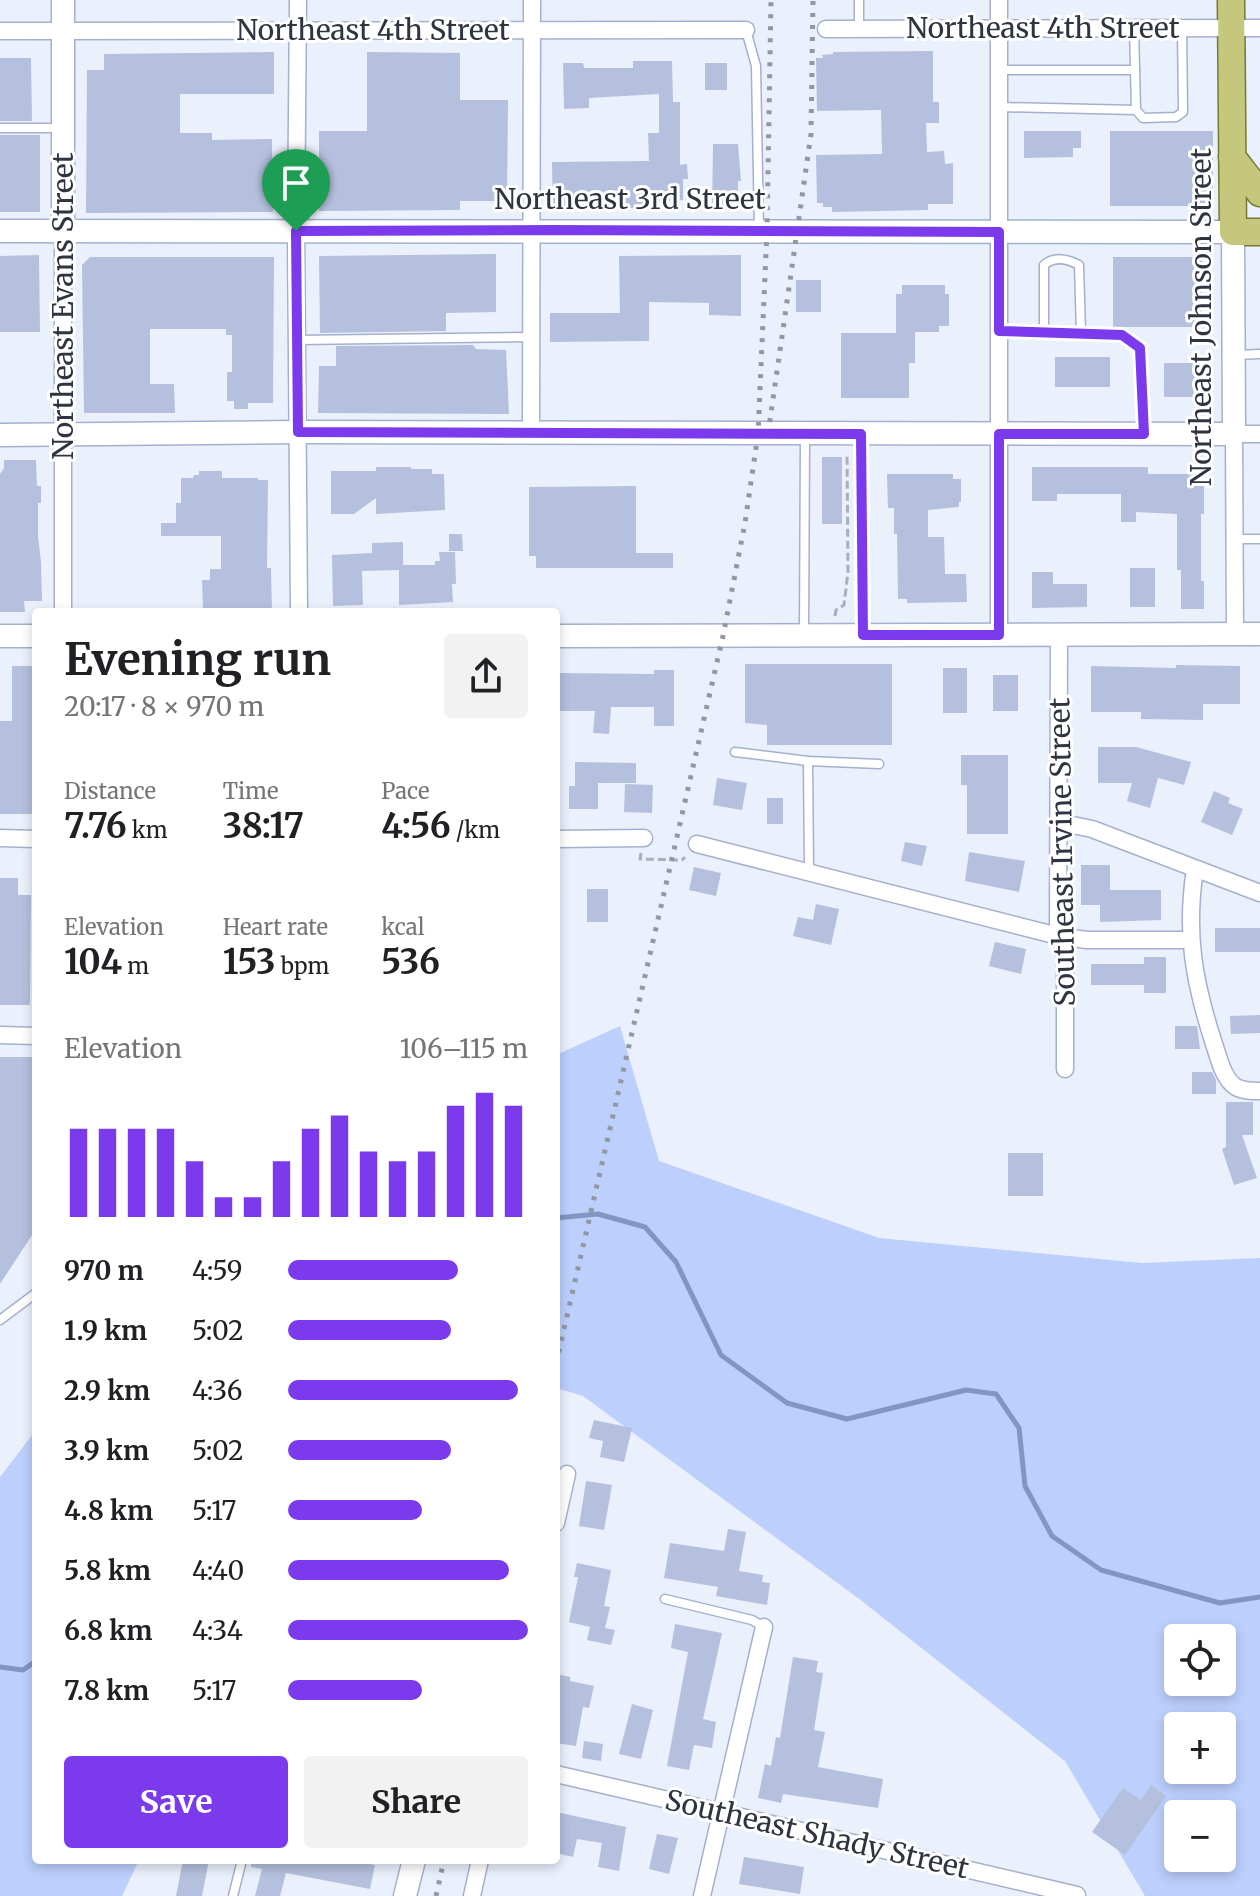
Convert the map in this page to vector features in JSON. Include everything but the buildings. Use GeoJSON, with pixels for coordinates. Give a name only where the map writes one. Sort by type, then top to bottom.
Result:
{"type":"FeatureCollection","features":[{"type":"Feature","properties":{"kind":"main road","name":"Northeast Johnson Street"},"geometry":{"type":"LineString","coordinates":[[1231,0],[1233,232]]}},
{"type":"Feature","properties":{"kind":"main road"},"geometry":{"type":"LineString","coordinates":[[1232,157],[1260,193]]}},
{"type":"Feature","properties":{"kind":"main road","name":"Northeast 3rd Street"},"geometry":{"type":"LineString","coordinates":[[1233,232],[1260,232]]}},
{"type":"Feature","properties":{"kind":"street","name":"Northeast Evans Street"},"geometry":{"type":"LineString","coordinates":[[63,0],[63,608]]}},
{"type":"Feature","properties":{"kind":"street"},"geometry":{"type":"LineString","coordinates":[[298,0],[299,608]]}},
{"type":"Feature","properties":{"kind":"street"},"geometry":{"type":"LineString","coordinates":[[531,434],[532,0]]}},
{"type":"Feature","properties":{"kind":"street"},"geometry":{"type":"LineString","coordinates":[[999,0],[999,635]]}},
{"type":"Feature","properties":{"kind":"street","name":"Northeast 4th Street"},"geometry":{"type":"LineString","coordinates":[[826,29],[1260,28]]}},
{"type":"Feature","properties":{"kind":"street","name":"Northeast 4th Street"},"geometry":{"type":"LineString","coordinates":[[0,31],[746,30]]}},
{"type":"Feature","properties":{"kind":"street","name":"Northeast 3rd Street"},"geometry":{"type":"LineString","coordinates":[[0,231],[1233,232]]}},
{"type":"Feature","properties":{"kind":"street","name":"Northeast Johnson Street"},"geometry":{"type":"LineString","coordinates":[[1233,232],[1235,634]]}},
{"type":"Feature","properties":{"kind":"street"},"geometry":{"type":"LineString","coordinates":[[0,435],[298,432],[1260,434]]}},
{"type":"Feature","properties":{"kind":"street"},"geometry":{"type":"LineString","coordinates":[[560,636],[1260,634]]}},
{"type":"Feature","properties":{"kind":"street","name":"Southeast Irvine Street"},"geometry":{"type":"LineString","coordinates":[[1059,635],[1058,936],[1065,947],[1065,1069]]}},
{"type":"Feature","properties":{"kind":"street"},"geometry":{"type":"LineString","coordinates":[[0,636],[32,636]]}},
{"type":"Feature","properties":{"kind":"street"},"geometry":{"type":"LineString","coordinates":[[1058,822],[1092,829],[1260,893]]}},
{"type":"Feature","properties":{"kind":"street"},"geometry":{"type":"LineString","coordinates":[[0,838],[32,839]]}},
{"type":"Feature","properties":{"kind":"street"},"geometry":{"type":"LineString","coordinates":[[560,839],[644,838]]}},
{"type":"Feature","properties":{"kind":"street"},"geometry":{"type":"LineString","coordinates":[[697,844],[1058,936],[1087,940],[1190,940]]}},
{"type":"Feature","properties":{"kind":"street"},"geometry":{"type":"LineString","coordinates":[[1195,869],[1189,910],[1196,983],[1221,1064],[1233,1085],[1243,1090],[1260,1091]]}},
{"type":"Feature","properties":{"kind":"street"},"geometry":{"type":"LineString","coordinates":[[0,1035],[32,1036]]}},
{"type":"Feature","properties":{"kind":"street"},"geometry":{"type":"LineString","coordinates":[[560,1505],[567,1474]]}},
{"type":"Feature","properties":{"kind":"street"},"geometry":{"type":"LineString","coordinates":[[702,1896],[764,1627]]}},
{"type":"Feature","properties":{"kind":"street","name":"Southeast Shady Street"},"geometry":{"type":"LineString","coordinates":[[560,1775],[1077,1895]]}},
{"type":"Feature","properties":{"kind":"street"},"geometry":{"type":"LineString","coordinates":[[405,1896],[413,1864]]}},
{"type":"Feature","properties":{"kind":"street"},"geometry":{"type":"LineString","coordinates":[[472,1896],[479,1864]]}},
{"type":"Feature","properties":{"kind":"lane"},"geometry":{"type":"LineString","coordinates":[[859,0],[859,28]]}},
{"type":"Feature","properties":{"kind":"lane"},"geometry":{"type":"LineString","coordinates":[[1134,28],[1136,110],[1143,118],[1176,117],[1183,112],[1182,28]]}},
{"type":"Feature","properties":{"kind":"lane"},"geometry":{"type":"LineString","coordinates":[[746,30],[756,66],[759,231]]}},
{"type":"Feature","properties":{"kind":"lane"},"geometry":{"type":"LineString","coordinates":[[999,70],[1135,70]]}},
{"type":"Feature","properties":{"kind":"lane"},"geometry":{"type":"LineString","coordinates":[[999,107],[1136,110]]}},
{"type":"Feature","properties":{"kind":"lane"},"geometry":{"type":"LineString","coordinates":[[0,128],[63,128]]}},
{"type":"Feature","properties":{"kind":"lane"},"geometry":{"type":"LineString","coordinates":[[1044,332],[1044,265],[1057,259],[1070,260],[1079,265],[1081,333]]}},
{"type":"Feature","properties":{"kind":"lane"},"geometry":{"type":"LineString","coordinates":[[999,331],[1122,335],[1140,348],[1144,434]]}},
{"type":"Feature","properties":{"kind":"lane"},"geometry":{"type":"LineString","coordinates":[[297,340],[532,337]]}},
{"type":"Feature","properties":{"kind":"lane"},"geometry":{"type":"LineString","coordinates":[[1234,355],[1260,354]]}},
{"type":"Feature","properties":{"kind":"lane"},"geometry":{"type":"LineString","coordinates":[[804,635],[805,434]]}},
{"type":"Feature","properties":{"kind":"lane"},"geometry":{"type":"LineString","coordinates":[[861,434],[863,635]]}},
{"type":"Feature","properties":{"kind":"lane"},"geometry":{"type":"LineString","coordinates":[[1235,539],[1260,539]]}},
{"type":"Feature","properties":{"kind":"lane"},"geometry":{"type":"LineString","coordinates":[[735,752],[808,761],[879,764]]}},
{"type":"Feature","properties":{"kind":"lane"},"geometry":{"type":"LineString","coordinates":[[808,761],[809,873]]}},
{"type":"Feature","properties":{"kind":"lane"},"geometry":{"type":"LineString","coordinates":[[0,1320],[32,1296]]}},
{"type":"Feature","properties":{"kind":"lane"},"geometry":{"type":"LineString","coordinates":[[665,1599],[752,1620],[764,1627]]}},
{"type":"Feature","properties":{"kind":"lane"},"geometry":{"type":"LineString","coordinates":[[233,1896],[241,1864]]}},
{"type":"Feature","properties":{"kind":"path"},"geometry":{"type":"LineString","coordinates":[[832,635],[836,610],[844,605],[848,572],[847,451],[837,434]]}},
{"type":"Feature","properties":{"kind":"path"},"geometry":{"type":"LineString","coordinates":[[644,838],[640,859],[682,860],[697,844]]}},
{"type":"Feature","properties":{"kind":"shaded area"},"geometry":{"type":"Polygon","coordinates":[[[620,1026],[659,1161],[879,1238],[1142,1263],[1260,1258],[1260,1896],[1145,1896],[1065,1761],[858,1598],[583,1396],[560,1389],[560,1053],[620,1026]]]}},
{"type":"Feature","properties":{"kind":"shaded area"},"geometry":{"type":"Polygon","coordinates":[[[32,1435],[32,1864],[137,1864],[122,1896],[0,1896],[0,1477],[32,1435]]]}},
{"type":"Feature","properties":{"kind":"waterway"},"geometry":{"type":"LineString","coordinates":[[560,1218],[598,1214],[645,1227],[676,1262],[721,1355],[787,1403],[847,1419],[966,1390],[996,1394],[1019,1428],[1025,1486],[1052,1536],[1101,1570],[1220,1603],[1260,1597]]}},
{"type":"Feature","properties":{"kind":"waterway"},"geometry":{"type":"LineString","coordinates":[[0,1667],[23,1670],[32,1664]]}},
{"type":"Feature","properties":{"kind":"railway"},"geometry":{"type":"LineString","coordinates":[[560,1347],[723,636],[745,523],[758,434],[767,231],[771,0]]}},
{"type":"Feature","properties":{"kind":"railway"},"geometry":{"type":"LineString","coordinates":[[768,434],[811,134],[813,0]]}},
{"type":"Feature","properties":{"kind":"railway"},"geometry":{"type":"LineString","coordinates":[[436,1896],[443,1864]]}},
{"type":"Feature","properties":{"kind":"route"},"geometry":{"type":"LineString","coordinates":[[296,231],[999,232],[999,331],[1122,335],[1140,348],[1144,434],[999,434],[999,635],[863,635],[861,434],[298,432],[296,231]]}}]}
